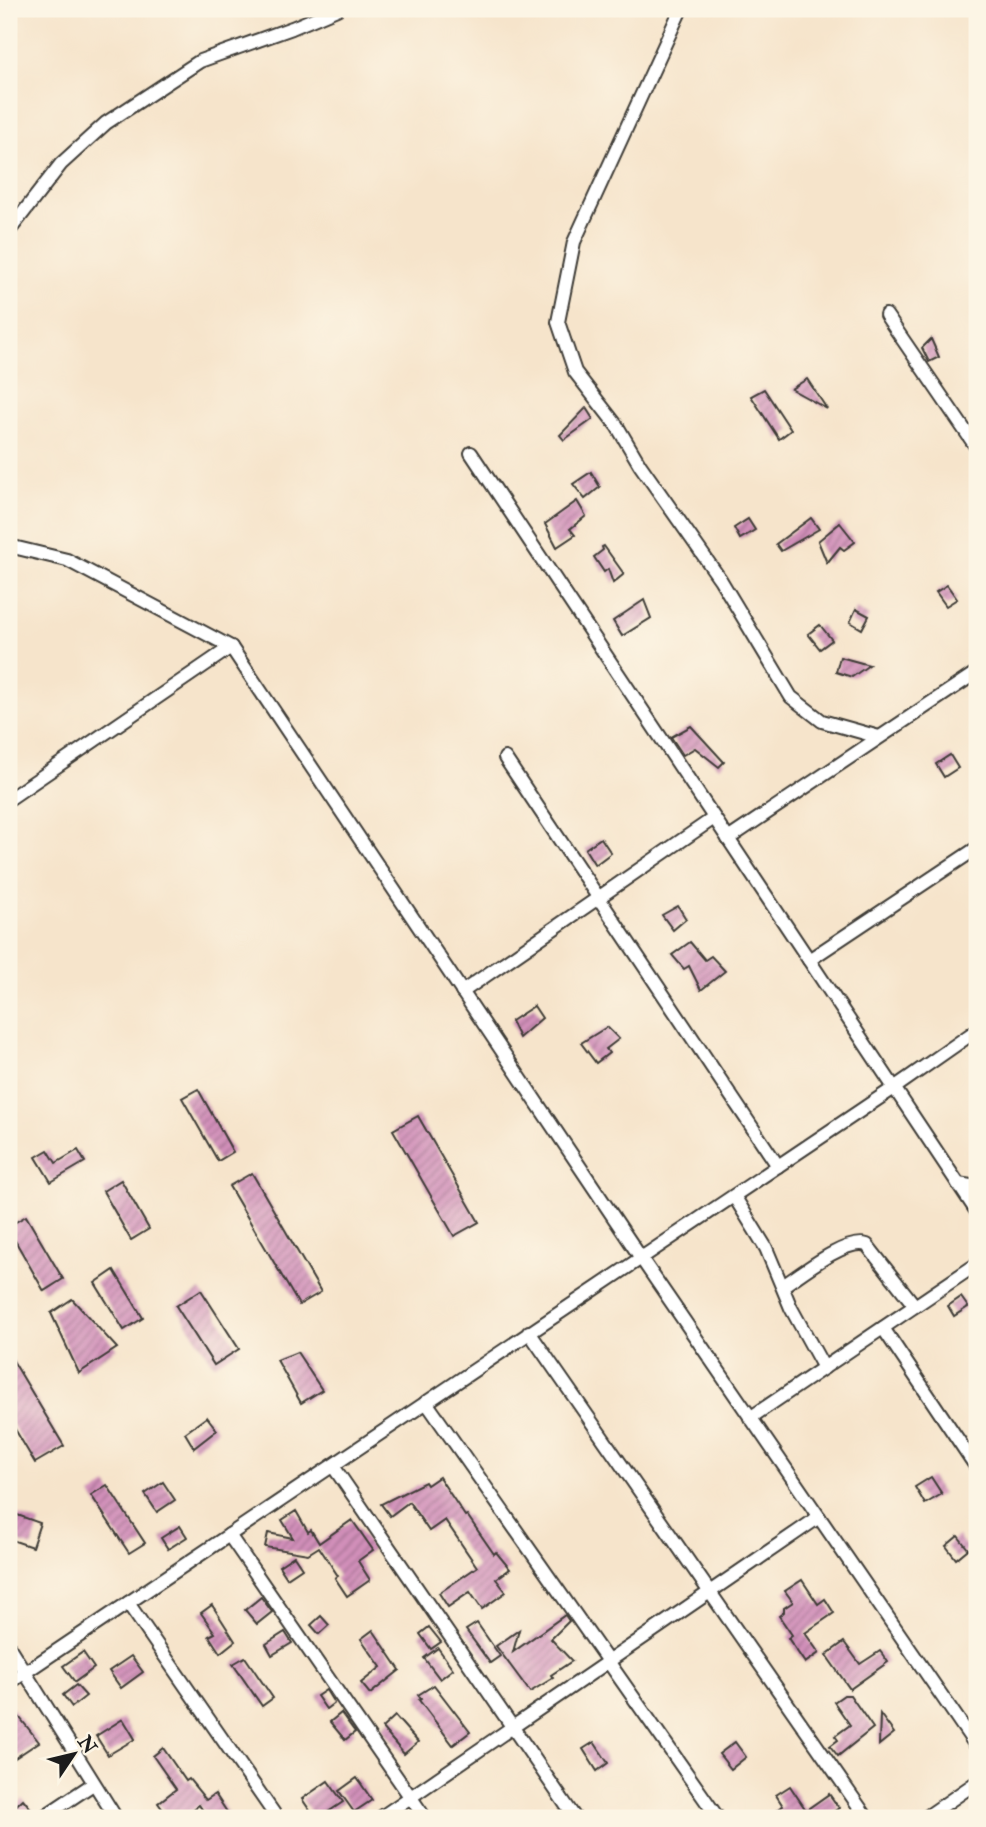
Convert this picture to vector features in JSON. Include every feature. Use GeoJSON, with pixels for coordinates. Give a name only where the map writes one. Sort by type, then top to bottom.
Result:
{"type":"FeatureCollection","features":[{"type":"Feature","properties":{"kind":"street"},"geometry":{"type":"LineString","coordinates":[[9,231],[61,164],[106,123],[200,61],[337,9]]}},
{"type":"Feature","properties":{"kind":"street"},"geometry":{"type":"LineString","coordinates":[[681,9],[574,242],[558,322],[575,372],[617,426],[640,464],[720,579],[791,697],[822,721],[879,737]]}},
{"type":"Feature","properties":{"kind":"street"},"geometry":{"type":"LineString","coordinates":[[886,314],[977,448]]}},
{"type":"Feature","properties":{"kind":"street"},"geometry":{"type":"LineString","coordinates":[[471,453],[977,1212]]}},
{"type":"Feature","properties":{"kind":"street"},"geometry":{"type":"LineString","coordinates":[[9,546],[67,560],[230,647],[641,1258],[977,1746]]}},
{"type":"Feature","properties":{"kind":"street"},"geometry":{"type":"LineString","coordinates":[[9,799],[230,647]]}},
{"type":"Feature","properties":{"kind":"street"},"geometry":{"type":"LineString","coordinates":[[728,839],[977,672]]}},
{"type":"Feature","properties":{"kind":"street"},"geometry":{"type":"LineString","coordinates":[[505,758],[778,1166]]}},
{"type":"Feature","properties":{"kind":"street"},"geometry":{"type":"LineString","coordinates":[[462,992],[714,818]]}},
{"type":"Feature","properties":{"kind":"street"},"geometry":{"type":"LineString","coordinates":[[809,960],[977,848]]}},
{"type":"Feature","properties":{"kind":"street"},"geometry":{"type":"LineString","coordinates":[[9,1683],[977,1030]]}},
{"type":"Feature","properties":{"kind":"street"},"geometry":{"type":"LineString","coordinates":[[958,1184],[977,1187]]}},
{"type":"Feature","properties":{"kind":"street"},"geometry":{"type":"LineString","coordinates":[[734,1196],[766,1248],[791,1308],[824,1368]]}},
{"type":"Feature","properties":{"kind":"street"},"geometry":{"type":"LineString","coordinates":[[783,1286],[844,1247],[858,1242],[867,1245],[915,1306]]}},
{"type":"Feature","properties":{"kind":"street"},"geometry":{"type":"LineString","coordinates":[[750,1418],[977,1264]]}},
{"type":"Feature","properties":{"kind":"street"},"geometry":{"type":"LineString","coordinates":[[883,1328],[977,1468]]}},
{"type":"Feature","properties":{"kind":"street"},"geometry":{"type":"LineString","coordinates":[[529,1332],[867,1818]]}},
{"type":"Feature","properties":{"kind":"street"},"geometry":{"type":"LineString","coordinates":[[426,1402],[718,1818]]}},
{"type":"Feature","properties":{"kind":"street"},"geometry":{"type":"LineString","coordinates":[[332,1466],[575,1818]]}},
{"type":"Feature","properties":{"kind":"street"},"geometry":{"type":"LineString","coordinates":[[380,1818],[819,1517]]}},
{"type":"Feature","properties":{"kind":"street"},"geometry":{"type":"LineString","coordinates":[[229,1535],[425,1818]]}},
{"type":"Feature","properties":{"kind":"street"},"geometry":{"type":"LineString","coordinates":[[128,1603],[276,1818]]}},
{"type":"Feature","properties":{"kind":"street"},"geometry":{"type":"LineString","coordinates":[[9,1647],[116,1818]]}},
{"type":"Feature","properties":{"kind":"street"},"geometry":{"type":"LineString","coordinates":[[925,1818],[977,1782]]}},
{"type":"Feature","properties":{"kind":"street"},"geometry":{"type":"LineString","coordinates":[[42,1818],[93,1784]]}},
{"type":"Feature","properties":{"kind":"building"},"geometry":{"type":"Polygon","coordinates":[[[931,339],[939,357],[929,362],[922,348],[931,339]]]}},
{"type":"Feature","properties":{"kind":"building"},"geometry":{"type":"Polygon","coordinates":[[[807,379],[827,409],[791,389],[807,379]]]}},
{"type":"Feature","properties":{"kind":"building"},"geometry":{"type":"Polygon","coordinates":[[[764,389],[791,430],[779,439],[751,396],[764,389]]]}},
{"type":"Feature","properties":{"kind":"building"},"geometry":{"type":"Polygon","coordinates":[[[586,408],[593,419],[564,440],[560,435],[586,408]]]}},
{"type":"Feature","properties":{"kind":"building"},"geometry":{"type":"Polygon","coordinates":[[[591,472],[600,487],[585,499],[573,484],[591,472]]]}},
{"type":"Feature","properties":{"kind":"building"},"geometry":{"type":"Polygon","coordinates":[[[577,501],[586,516],[570,529],[575,535],[557,547],[545,524],[577,501]]]}},
{"type":"Feature","properties":{"kind":"building"},"geometry":{"type":"Polygon","coordinates":[[[811,518],[819,529],[781,551],[776,544],[811,518]]]}},
{"type":"Feature","properties":{"kind":"building"},"geometry":{"type":"Polygon","coordinates":[[[748,519],[755,530],[740,539],[734,528],[748,519]]]}},
{"type":"Feature","properties":{"kind":"building"},"geometry":{"type":"Polygon","coordinates":[[[840,523],[855,542],[844,550],[840,547],[827,563],[818,541],[840,523]]]}},
{"type":"Feature","properties":{"kind":"building"},"geometry":{"type":"Polygon","coordinates":[[[604,546],[624,574],[613,583],[608,569],[604,572],[594,557],[604,546]]]}},
{"type":"Feature","properties":{"kind":"building"},"geometry":{"type":"Polygon","coordinates":[[[947,585],[957,599],[946,606],[936,592],[947,585]]]}},
{"type":"Feature","properties":{"kind":"building"},"geometry":{"type":"Polygon","coordinates":[[[644,600],[651,618],[622,636],[613,621],[644,600]]]}},
{"type":"Feature","properties":{"kind":"building"},"geometry":{"type":"Polygon","coordinates":[[[856,609],[869,616],[862,629],[850,622],[856,609]]]}},
{"type":"Feature","properties":{"kind":"building"},"geometry":{"type":"Polygon","coordinates":[[[820,625],[832,640],[820,649],[808,634],[820,625]]]}},
{"type":"Feature","properties":{"kind":"building"},"geometry":{"type":"Polygon","coordinates":[[[840,657],[869,665],[852,677],[836,672],[840,657]]]}},
{"type":"Feature","properties":{"kind":"building"},"geometry":{"type":"Polygon","coordinates":[[[691,726],[724,762],[719,767],[695,748],[683,755],[671,737],[691,726]]]}},
{"type":"Feature","properties":{"kind":"building"},"geometry":{"type":"Polygon","coordinates":[[[950,755],[958,768],[944,777],[936,764],[950,755]]]}},
{"type":"Feature","properties":{"kind":"building"},"geometry":{"type":"Polygon","coordinates":[[[601,838],[611,853],[595,865],[585,849],[601,838]]]}},
{"type":"Feature","properties":{"kind":"building"},"geometry":{"type":"Polygon","coordinates":[[[678,906],[686,919],[673,930],[662,915],[678,906]]]}},
{"type":"Feature","properties":{"kind":"building"},"geometry":{"type":"Polygon","coordinates":[[[690,942],[705,960],[711,956],[725,971],[701,990],[689,966],[684,969],[672,955],[690,942]]]}},
{"type":"Feature","properties":{"kind":"building"},"geometry":{"type":"Polygon","coordinates":[[[534,1006],[542,1018],[519,1038],[511,1021],[534,1006]]]}},
{"type":"Feature","properties":{"kind":"building"},"geometry":{"type":"Polygon","coordinates":[[[607,1027],[619,1039],[606,1049],[609,1053],[596,1063],[581,1043],[607,1027]]]}},
{"type":"Feature","properties":{"kind":"building"},"geometry":{"type":"Polygon","coordinates":[[[198,1089],[233,1152],[218,1161],[182,1098],[198,1089]]]}},
{"type":"Feature","properties":{"kind":"building"},"geometry":{"type":"Polygon","coordinates":[[[418,1116],[479,1222],[454,1236],[393,1130],[418,1116]]]}},
{"type":"Feature","properties":{"kind":"building"},"geometry":{"type":"Polygon","coordinates":[[[48,1150],[56,1163],[78,1150],[85,1162],[51,1182],[36,1157],[48,1150]]]}},
{"type":"Feature","properties":{"kind":"building"},"geometry":{"type":"Polygon","coordinates":[[[252,1173],[321,1292],[299,1305],[229,1186],[252,1173]]]}},
{"type":"Feature","properties":{"kind":"building"},"geometry":{"type":"Polygon","coordinates":[[[121,1180],[149,1229],[131,1240],[103,1191],[121,1180]]]}},
{"type":"Feature","properties":{"kind":"building"},"geometry":{"type":"Polygon","coordinates":[[[26,1216],[63,1279],[44,1291],[9,1230],[9,1226],[26,1216]]]}},
{"type":"Feature","properties":{"kind":"building"},"geometry":{"type":"Polygon","coordinates":[[[114,1270],[143,1318],[124,1330],[95,1283],[114,1270]]]}},
{"type":"Feature","properties":{"kind":"building"},"geometry":{"type":"Polygon","coordinates":[[[201,1290],[239,1349],[214,1365],[176,1306],[201,1290]]]}},
{"type":"Feature","properties":{"kind":"building"},"geometry":{"type":"Polygon","coordinates":[[[961,1297],[968,1307],[954,1316],[948,1306],[961,1297]]]}},
{"type":"Feature","properties":{"kind":"building"},"geometry":{"type":"Polygon","coordinates":[[[72,1299],[117,1348],[79,1373],[51,1313],[72,1299]]]}},
{"type":"Feature","properties":{"kind":"building"},"geometry":{"type":"Polygon","coordinates":[[[297,1352],[322,1390],[301,1403],[277,1360],[297,1352]]]}},
{"type":"Feature","properties":{"kind":"building"},"geometry":{"type":"Polygon","coordinates":[[[9,1354],[64,1446],[35,1463],[9,1419],[9,1354]]]}},
{"type":"Feature","properties":{"kind":"building"},"geometry":{"type":"Polygon","coordinates":[[[207,1417],[217,1430],[194,1448],[185,1433],[207,1417]]]}},
{"type":"Feature","properties":{"kind":"building"},"geometry":{"type":"Polygon","coordinates":[[[439,1477],[494,1554],[496,1552],[510,1569],[496,1579],[506,1592],[482,1609],[470,1592],[448,1607],[439,1593],[477,1567],[445,1520],[429,1531],[409,1502],[390,1516],[381,1504],[425,1482],[427,1485],[439,1477]]]}},
{"type":"Feature","properties":{"kind":"building"},"geometry":{"type":"Polygon","coordinates":[[[931,1477],[942,1494],[925,1504],[915,1487],[931,1477]]]}},
{"type":"Feature","properties":{"kind":"building"},"geometry":{"type":"Polygon","coordinates":[[[163,1482],[175,1500],[157,1512],[145,1494],[163,1482]]]}},
{"type":"Feature","properties":{"kind":"building"},"geometry":{"type":"Polygon","coordinates":[[[107,1485],[145,1543],[129,1553],[91,1495],[107,1485]]]}},
{"type":"Feature","properties":{"kind":"building"},"geometry":{"type":"Polygon","coordinates":[[[296,1511],[308,1532],[311,1530],[319,1543],[352,1520],[373,1550],[358,1561],[370,1580],[347,1596],[335,1578],[338,1576],[319,1547],[308,1554],[265,1547],[268,1533],[293,1538],[282,1520],[296,1511]]]}},
{"type":"Feature","properties":{"kind":"building"},"geometry":{"type":"Polygon","coordinates":[[[9,1512],[40,1523],[32,1547],[9,1539],[9,1512]]]}},
{"type":"Feature","properties":{"kind":"building"},"geometry":{"type":"Polygon","coordinates":[[[180,1526],[187,1537],[168,1549],[161,1538],[180,1526]]]}},
{"type":"Feature","properties":{"kind":"building"},"geometry":{"type":"Polygon","coordinates":[[[958,1536],[968,1549],[956,1559],[946,1546],[958,1536]]]}},
{"type":"Feature","properties":{"kind":"building"},"geometry":{"type":"Polygon","coordinates":[[[294,1556],[302,1568],[287,1578],[279,1566],[294,1556]]]}},
{"type":"Feature","properties":{"kind":"building"},"geometry":{"type":"Polygon","coordinates":[[[802,1580],[818,1604],[825,1599],[834,1613],[805,1633],[819,1653],[805,1663],[788,1638],[792,1635],[779,1616],[784,1612],[784,1608],[793,1602],[785,1591],[802,1580]]]}},
{"type":"Feature","properties":{"kind":"building"},"geometry":{"type":"Polygon","coordinates":[[[261,1597],[272,1612],[257,1624],[245,1610],[261,1597]]]}},
{"type":"Feature","properties":{"kind":"building"},"geometry":{"type":"Polygon","coordinates":[[[212,1605],[235,1641],[220,1653],[209,1636],[215,1633],[201,1613],[212,1605]]]}},
{"type":"Feature","properties":{"kind":"building"},"geometry":{"type":"Polygon","coordinates":[[[565,1615],[569,1621],[551,1639],[572,1661],[551,1675],[553,1678],[530,1692],[496,1646],[519,1630],[513,1652],[565,1615]]]}},
{"type":"Feature","properties":{"kind":"building"},"geometry":{"type":"Polygon","coordinates":[[[321,1616],[329,1625],[319,1634],[311,1625],[321,1616]]]}},
{"type":"Feature","properties":{"kind":"building"},"geometry":{"type":"Polygon","coordinates":[[[477,1623],[500,1656],[490,1663],[466,1630],[477,1623]]]}},
{"type":"Feature","properties":{"kind":"building"},"geometry":{"type":"Polygon","coordinates":[[[429,1627],[441,1642],[431,1649],[420,1634],[429,1627]]]}},
{"type":"Feature","properties":{"kind":"building"},"geometry":{"type":"Polygon","coordinates":[[[373,1630],[400,1670],[370,1694],[361,1683],[381,1667],[361,1639],[373,1630]]]}},
{"type":"Feature","properties":{"kind":"building"},"geometry":{"type":"Polygon","coordinates":[[[285,1632],[292,1643],[272,1655],[266,1644],[285,1632]]]}},
{"type":"Feature","properties":{"kind":"building"},"geometry":{"type":"Polygon","coordinates":[[[844,1642],[860,1664],[880,1651],[888,1662],[850,1689],[826,1655],[844,1642]]]}},
{"type":"Feature","properties":{"kind":"building"},"geometry":{"type":"Polygon","coordinates":[[[438,1648],[453,1669],[440,1679],[424,1658],[438,1648]]]}},
{"type":"Feature","properties":{"kind":"building"},"geometry":{"type":"Polygon","coordinates":[[[83,1652],[94,1668],[75,1682],[63,1666],[83,1652]]]}},
{"type":"Feature","properties":{"kind":"building"},"geometry":{"type":"Polygon","coordinates":[[[131,1656],[143,1672],[121,1688],[109,1671],[131,1656]]]}},
{"type":"Feature","properties":{"kind":"building"},"geometry":{"type":"Polygon","coordinates":[[[245,1657],[273,1698],[262,1706],[233,1664],[245,1657]]]}},
{"type":"Feature","properties":{"kind":"building"},"geometry":{"type":"Polygon","coordinates":[[[76,1685],[86,1696],[72,1707],[63,1695],[76,1685]]]}},
{"type":"Feature","properties":{"kind":"building"},"geometry":{"type":"Polygon","coordinates":[[[434,1685],[470,1732],[453,1745],[419,1700],[421,1699],[418,1695],[434,1685]]]}},
{"type":"Feature","properties":{"kind":"building"},"geometry":{"type":"Polygon","coordinates":[[[326,1690],[334,1703],[326,1709],[317,1696],[326,1690]]]}},
{"type":"Feature","properties":{"kind":"building"},"geometry":{"type":"Polygon","coordinates":[[[844,1695],[850,1695],[873,1728],[838,1756],[830,1746],[838,1740],[835,1736],[850,1725],[834,1702],[844,1695]]]}},
{"type":"Feature","properties":{"kind":"building"},"geometry":{"type":"Polygon","coordinates":[[[9,1704],[39,1742],[9,1762],[9,1704]]]}},
{"type":"Feature","properties":{"kind":"building"},"geometry":{"type":"Polygon","coordinates":[[[341,1713],[355,1732],[345,1740],[330,1722],[341,1713]]]}},
{"type":"Feature","properties":{"kind":"building"},"geometry":{"type":"Polygon","coordinates":[[[880,1714],[894,1733],[879,1745],[880,1714]]]}},
{"type":"Feature","properties":{"kind":"building"},"geometry":{"type":"Polygon","coordinates":[[[395,1716],[418,1742],[404,1754],[382,1728],[395,1716]]]}},
{"type":"Feature","properties":{"kind":"building"},"geometry":{"type":"Polygon","coordinates":[[[123,1719],[135,1739],[108,1755],[96,1736],[123,1719]]]}},
{"type":"Feature","properties":{"kind":"building"},"geometry":{"type":"Polygon","coordinates":[[[594,1742],[608,1763],[597,1771],[583,1749],[594,1742]]]}},
{"type":"Feature","properties":{"kind":"building"},"geometry":{"type":"Polygon","coordinates":[[[735,1742],[746,1757],[731,1769],[719,1754],[735,1742]]]}},
{"type":"Feature","properties":{"kind":"building"},"geometry":{"type":"Polygon","coordinates":[[[163,1748],[186,1781],[189,1779],[206,1800],[215,1794],[231,1818],[208,1818],[199,1805],[182,1818],[169,1818],[158,1803],[176,1789],[153,1756],[163,1748]]]}},
{"type":"Feature","properties":{"kind":"building"},"geometry":{"type":"Polygon","coordinates":[[[357,1778],[372,1800],[354,1812],[339,1791],[357,1778]]]}},
{"type":"Feature","properties":{"kind":"building"},"geometry":{"type":"Polygon","coordinates":[[[328,1781],[343,1802],[315,1818],[302,1799],[328,1781]]]}},
{"type":"Feature","properties":{"kind":"building"},"geometry":{"type":"Polygon","coordinates":[[[790,1786],[806,1810],[829,1794],[839,1808],[824,1818],[765,1818],[783,1806],[776,1795],[790,1786]]]}},
{"type":"Feature","properties":{"kind":"building"},"geometry":{"type":"Polygon","coordinates":[[[23,1799],[32,1810],[23,1818],[9,1818],[9,1812],[23,1799]]]}}]}
